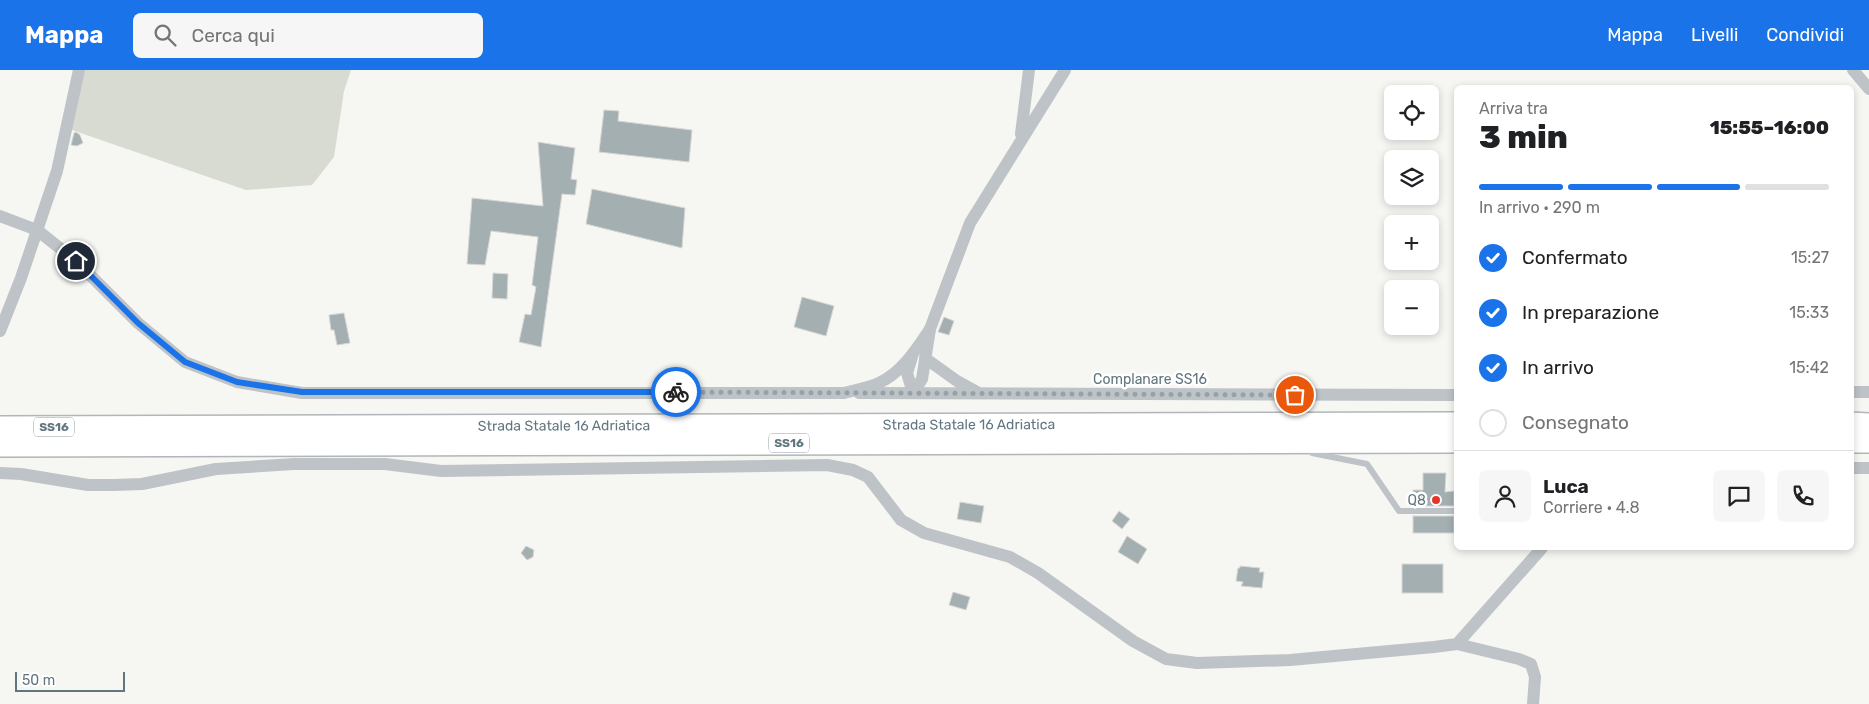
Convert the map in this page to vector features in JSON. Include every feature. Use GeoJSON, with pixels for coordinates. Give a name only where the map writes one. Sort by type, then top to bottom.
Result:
{"type":"FeatureCollection","features":[{"type":"Feature","properties":{"kind":"highway","name":"Strada Statale 16 Adriatica"},"geometry":{"type":"LineString","coordinates":[[0,446],[115,436],[1454,423]]}},
{"type":"Feature","properties":{"kind":"highway"},"geometry":{"type":"LineString","coordinates":[[1854,423],[1869,424]]}},
{"type":"Feature","properties":{"kind":"highway","name":"Strada Statale 16 Adriatica"},"geometry":{"type":"LineString","coordinates":[[0,427],[115,436],[1454,442]]}},
{"type":"Feature","properties":{"kind":"highway"},"geometry":{"type":"LineString","coordinates":[[1854,442],[1869,442]]}},
{"type":"Feature","properties":{"kind":"street"},"geometry":{"type":"LineString","coordinates":[[0,331],[21,278],[57,171],[78,70]]}},
{"type":"Feature","properties":{"kind":"street"},"geometry":{"type":"LineString","coordinates":[[1020,140],[1029,70]]}},
{"type":"Feature","properties":{"kind":"street"},"geometry":{"type":"LineString","coordinates":[[914,393],[907,373],[919,356],[970,223],[1065,70]]}},
{"type":"Feature","properties":{"kind":"street"},"geometry":{"type":"LineString","coordinates":[[1853,70],[1869,89]]}},
{"type":"Feature","properties":{"kind":"street","name":"Complanare SS16"},"geometry":{"type":"LineString","coordinates":[[0,216],[37,230],[76,261],[146,330],[185,362],[237,382],[302,392],[1454,395]]}},
{"type":"Feature","properties":{"kind":"street"},"geometry":{"type":"LineString","coordinates":[[844,393],[878,383],[898,372],[919,356]]}},
{"type":"Feature","properties":{"kind":"street"},"geometry":{"type":"LineString","coordinates":[[919,356],[979,393]]}},
{"type":"Feature","properties":{"kind":"street"},"geometry":{"type":"LineString","coordinates":[[1854,392],[1869,392]]}},
{"type":"Feature","properties":{"kind":"street"},"geometry":{"type":"LineString","coordinates":[[0,473],[21,474],[88,485],[114,486],[142,484],[216,469],[294,464],[385,464],[441,471],[827,465],[853,470],[868,477],[901,520],[924,533],[1010,557],[1038,573],[1133,641],[1166,659],[1197,663],[1290,660],[1457,644],[1519,659],[1531,664],[1535,677],[1533,704]]}},
{"type":"Feature","properties":{"kind":"street"},"geometry":{"type":"LineString","coordinates":[[1854,468],[1869,468]]}},
{"type":"Feature","properties":{"kind":"street"},"geometry":{"type":"LineString","coordinates":[[1457,644],[1540,550]]}},
{"type":"Feature","properties":{"kind":"lane"},"geometry":{"type":"LineString","coordinates":[[1212,442],[1245,451]]}},
{"type":"Feature","properties":{"kind":"lane"},"geometry":{"type":"LineString","coordinates":[[1301,452],[1320,453],[1367,464],[1399,511],[1454,511]]}},
{"type":"Feature","properties":{"kind":"shaded area"},"geometry":{"type":"Polygon","coordinates":[[[85,70],[351,70],[344,91],[334,157],[312,185],[246,190],[69,129],[85,70]]]}},
{"type":"Feature","properties":{"kind":"building"},"geometry":{"type":"Polygon","coordinates":[[[604,110],[619,111],[618,121],[692,130],[689,162],[599,152],[604,110]]]}},
{"type":"Feature","properties":{"kind":"building"},"geometry":{"type":"Polygon","coordinates":[[[76,132],[80,135],[83,143],[77,146],[71,145],[74,133],[76,132]]]}},
{"type":"Feature","properties":{"kind":"building"},"geometry":{"type":"Polygon","coordinates":[[[538,142],[575,148],[571,179],[577,180],[575,195],[562,194],[541,347],[519,342],[525,314],[531,315],[536,287],[532,285],[538,237],[491,231],[485,265],[467,264],[472,198],[543,206],[538,142]]]}},
{"type":"Feature","properties":{"kind":"building"},"geometry":{"type":"Polygon","coordinates":[[[592,189],[685,208],[682,248],[586,224],[592,189]]]}},
{"type":"Feature","properties":{"kind":"building"},"geometry":{"type":"Polygon","coordinates":[[[493,273],[508,274],[507,299],[492,298],[493,273]]]}},
{"type":"Feature","properties":{"kind":"building"},"geometry":{"type":"Polygon","coordinates":[[[802,297],[834,306],[826,336],[794,327],[802,297]]]}},
{"type":"Feature","properties":{"kind":"building"},"geometry":{"type":"Polygon","coordinates":[[[344,313],[350,343],[337,345],[334,330],[331,330],[329,315],[344,313]]]}},
{"type":"Feature","properties":{"kind":"building"},"geometry":{"type":"Polygon","coordinates":[[[944,317],[954,321],[949,335],[938,332],[944,317]]]}},
{"type":"Feature","properties":{"kind":"building"},"geometry":{"type":"Polygon","coordinates":[[[1423,473],[1446,473],[1445,492],[1454,491],[1454,506],[1413,506],[1413,490],[1423,490],[1423,473]]]}},
{"type":"Feature","properties":{"kind":"building"},"geometry":{"type":"Polygon","coordinates":[[[960,502],[984,506],[981,523],[957,519],[960,502]]]}},
{"type":"Feature","properties":{"kind":"building"},"geometry":{"type":"Polygon","coordinates":[[[1119,511],[1130,519],[1122,529],[1112,521],[1119,511]]]}},
{"type":"Feature","properties":{"kind":"building"},"geometry":{"type":"Polygon","coordinates":[[[1413,516],[1454,516],[1454,533],[1413,533],[1413,516]]]}},
{"type":"Feature","properties":{"kind":"building"},"geometry":{"type":"Polygon","coordinates":[[[1127,536],[1147,549],[1138,564],[1118,552],[1127,536]]]}},
{"type":"Feature","properties":{"kind":"building"},"geometry":{"type":"Polygon","coordinates":[[[526,546],[534,550],[533,557],[527,560],[521,553],[526,546]]]}},
{"type":"Feature","properties":{"kind":"building"},"geometry":{"type":"Polygon","coordinates":[[[1402,564],[1443,564],[1443,593],[1402,593],[1402,564]]]}},
{"type":"Feature","properties":{"kind":"building"},"geometry":{"type":"Polygon","coordinates":[[[1240,566],[1260,568],[1259,572],[1264,572],[1262,588],[1241,586],[1243,582],[1236,581],[1240,566]]]}},
{"type":"Feature","properties":{"kind":"building"},"geometry":{"type":"Polygon","coordinates":[[[953,592],[970,597],[966,610],[949,605],[953,592]]]}},
{"type":"Feature","properties":{"kind":"way so far"},"geometry":{"type":"LineString","coordinates":[[676,392],[1295,395]]}},
{"type":"Feature","properties":{"kind":"place","name":"Q8"},"geometry":{"type":"Point","coordinates":[1436,500]}},
{"type":"Feature","properties":{"kind":"route"},"geometry":{"type":"LineString","coordinates":[[76,261],[138,323],[185,362],[237,382],[302,392],[676,392]]}}]}
